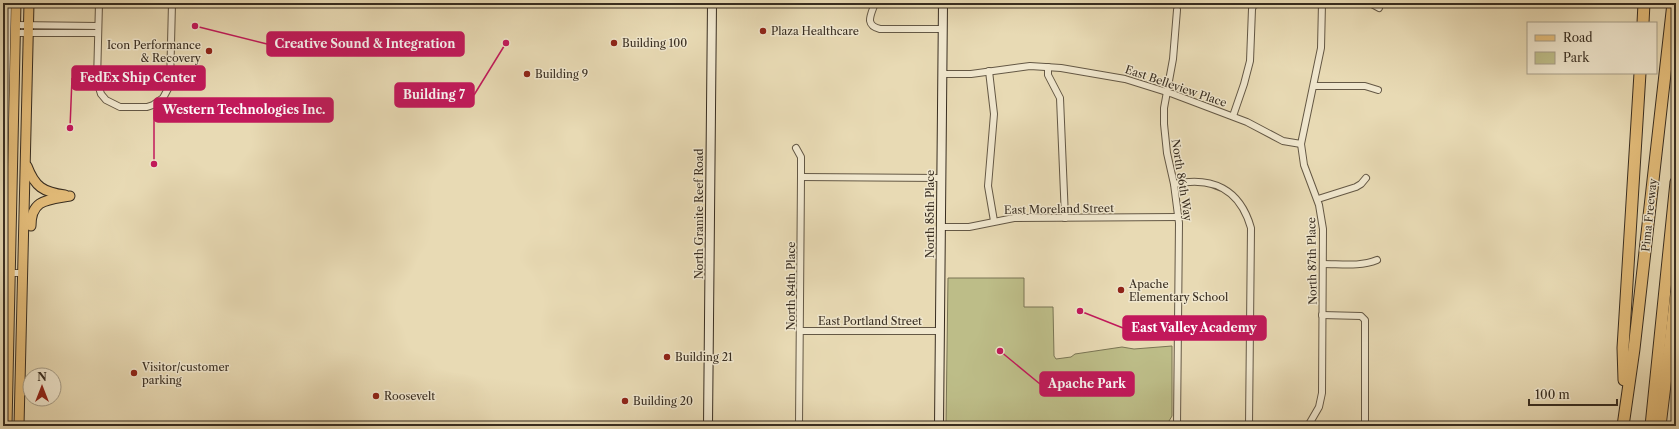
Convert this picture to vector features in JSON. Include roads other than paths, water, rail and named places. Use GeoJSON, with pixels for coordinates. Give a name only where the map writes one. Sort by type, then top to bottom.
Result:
{"type":"FeatureCollection","features":[{"type":"Feature","properties":{"kind":"highway"},"geometry":{"type":"LineString","coordinates":[[1643,22],[1644,3]]}},
{"type":"Feature","properties":{"kind":"highway","name":"Pima Freeway"},"geometry":{"type":"LineString","coordinates":[[1623,426],[1634,349],[1673,3]]}},
{"type":"Feature","properties":{"kind":"highway"},"geometry":{"type":"LineString","coordinates":[[1626,406],[1623,348],[1640,74]]}},
{"type":"Feature","properties":{"kind":"highway"},"geometry":{"type":"LineString","coordinates":[[1651,426],[1676,182]]}},
{"type":"Feature","properties":{"kind":"highway"},"geometry":{"type":"LineString","coordinates":[[1660,426],[1676,294]]}},
{"type":"Feature","properties":{"kind":"main road"},"geometry":{"type":"LineString","coordinates":[[7,426],[7,273],[12,196],[16,3]]}},
{"type":"Feature","properties":{"kind":"main road"},"geometry":{"type":"LineString","coordinates":[[19,426],[25,242],[29,3]]}},
{"type":"Feature","properties":{"kind":"main road"},"geometry":{"type":"LineString","coordinates":[[25,242],[30,228],[33,209],[44,202],[70,196],[55,194],[38,186],[30,173],[26,162]]}},
{"type":"Feature","properties":{"kind":"main road"},"geometry":{"type":"LineString","coordinates":[[12,196],[25,196]]}},
{"type":"Feature","properties":{"kind":"street"},"geometry":{"type":"LineString","coordinates":[[3,227],[5,52],[8,3]]}},
{"type":"Feature","properties":{"kind":"street"},"geometry":{"type":"LineString","coordinates":[[99,3],[98,87],[111,104],[120,107],[147,107],[153,105],[163,98],[170,85],[172,3]]}},
{"type":"Feature","properties":{"kind":"street","name":"North Granite Reef Road"},"geometry":{"type":"LineString","coordinates":[[708,426],[712,3]]}},
{"type":"Feature","properties":{"kind":"street"},"geometry":{"type":"LineString","coordinates":[[875,3],[870,19],[870,24],[873,27],[880,29],[943,29]]}},
{"type":"Feature","properties":{"kind":"street","name":"North 85th Place"},"geometry":{"type":"LineString","coordinates":[[939,426],[943,3]]}},
{"type":"Feature","properties":{"kind":"street","name":"North 87th Place"},"geometry":{"type":"LineString","coordinates":[[1308,426],[1319,407],[1322,393],[1323,223],[1318,199],[1304,166],[1301,144],[1314,86],[1322,40],[1322,3]]}},
{"type":"Feature","properties":{"kind":"street"},"geometry":{"type":"LineString","coordinates":[[1370,3],[1379,8]]}},
{"type":"Feature","properties":{"kind":"street"},"geometry":{"type":"LineString","coordinates":[[1233,116],[1250,61],[1252,9],[1256,4]]}},
{"type":"Feature","properties":{"kind":"street","name":"North 86th Way"},"geometry":{"type":"LineString","coordinates":[[1177,10],[1174,53],[1164,108],[1167,153],[1174,184],[1179,218],[1177,426]]}},
{"type":"Feature","properties":{"kind":"street"},"geometry":{"type":"LineString","coordinates":[[16,29],[98,29]]}},
{"type":"Feature","properties":{"kind":"street","name":"East Belleview Place"},"geometry":{"type":"LineString","coordinates":[[942,74],[971,74],[1030,66],[1096,73],[1125,78],[1233,116],[1256,126],[1283,141],[1301,144]]}},
{"type":"Feature","properties":{"kind":"street"},"geometry":{"type":"LineString","coordinates":[[1048,67],[1048,75],[1060,98],[1065,218]]}},
{"type":"Feature","properties":{"kind":"street"},"geometry":{"type":"LineString","coordinates":[[989,71],[994,114],[988,186],[994,221]]}},
{"type":"Feature","properties":{"kind":"street"},"geometry":{"type":"LineString","coordinates":[[1314,86],[1365,86],[1378,90]]}},
{"type":"Feature","properties":{"kind":"street","name":"North 84th Place"},"geometry":{"type":"LineString","coordinates":[[796,148],[800,157],[801,177],[799,426]]}},
{"type":"Feature","properties":{"kind":"street"},"geometry":{"type":"LineString","coordinates":[[801,177],[941,178]]}},
{"type":"Feature","properties":{"kind":"street"},"geometry":{"type":"LineString","coordinates":[[1318,199],[1356,187],[1366,178]]}},
{"type":"Feature","properties":{"kind":"street"},"geometry":{"type":"LineString","coordinates":[[1174,184],[1192,181],[1202,182],[1222,188],[1241,204],[1248,220],[1250,228],[1249,426]]}},
{"type":"Feature","properties":{"kind":"street","name":"East Moreland Street"},"geometry":{"type":"LineString","coordinates":[[941,228],[968,227],[1014,218],[1179,218]]}},
{"type":"Feature","properties":{"kind":"street"},"geometry":{"type":"LineString","coordinates":[[1323,264],[1360,264],[1377,260]]}},
{"type":"Feature","properties":{"kind":"street"},"geometry":{"type":"LineString","coordinates":[[7,273],[24,273]]}},
{"type":"Feature","properties":{"kind":"street"},"geometry":{"type":"LineString","coordinates":[[1322,315],[1357,316],[1364,318],[1365,320],[1365,426]]}},
{"type":"Feature","properties":{"kind":"street","name":"East Portland Street"},"geometry":{"type":"LineString","coordinates":[[800,330],[940,331]]}},
{"type":"Feature","properties":{"kind":"place","name":"Creative Sound & Integration"},"geometry":{"type":"Point","coordinates":[195,26]}},
{"type":"Feature","properties":{"kind":"place","name":"Plaza Healthcare"},"geometry":{"type":"Point","coordinates":[763,31]}},
{"type":"Feature","properties":{"kind":"place","name":"Building 7"},"geometry":{"type":"Point","coordinates":[506,43]}},
{"type":"Feature","properties":{"kind":"place","name":"Building 100"},"geometry":{"type":"Point","coordinates":[614,43]}},
{"type":"Feature","properties":{"kind":"place","name":"Icon Performance & Recovery"},"geometry":{"type":"Point","coordinates":[209,51]}},
{"type":"Feature","properties":{"kind":"place","name":"Building 9"},"geometry":{"type":"Point","coordinates":[527,74]}},
{"type":"Feature","properties":{"kind":"place","name":"FedEx Ship Center"},"geometry":{"type":"Point","coordinates":[70,128]}},
{"type":"Feature","properties":{"kind":"place","name":"Western Technologies Inc."},"geometry":{"type":"Point","coordinates":[154,164]}},
{"type":"Feature","properties":{"kind":"place","name":"Apache Elementary School"},"geometry":{"type":"Point","coordinates":[1121,290]}},
{"type":"Feature","properties":{"kind":"place","name":"East Valley Academy"},"geometry":{"type":"Point","coordinates":[1080,311]}},
{"type":"Feature","properties":{"kind":"place","name":"Apache Park"},"geometry":{"type":"Point","coordinates":[1000,351]}},
{"type":"Feature","properties":{"kind":"place","name":"Building 21"},"geometry":{"type":"Point","coordinates":[667,357]}},
{"type":"Feature","properties":{"kind":"place","name":"Visitor/customer parking"},"geometry":{"type":"Point","coordinates":[134,373]}},
{"type":"Feature","properties":{"kind":"place","name":"Roosevelt"},"geometry":{"type":"Point","coordinates":[376,396]}},
{"type":"Feature","properties":{"kind":"place","name":"Building 20"},"geometry":{"type":"Point","coordinates":[625,401]}}]}
